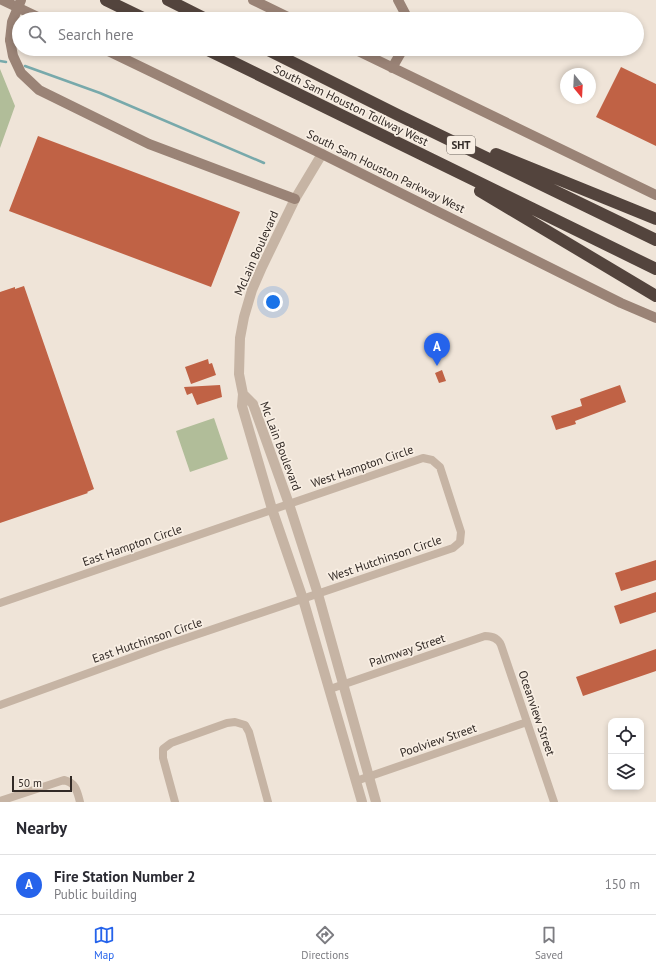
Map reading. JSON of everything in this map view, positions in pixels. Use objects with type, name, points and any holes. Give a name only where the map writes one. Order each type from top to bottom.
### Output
[{"type":"highway","points":[[106,0],[130,12]]},
{"type":"highway","points":[[168,0],[192,12]]},
{"type":"highway","name":"South Sam Houston Tollway West","points":[[220,56],[656,269]]},
{"type":"highway","name":"South Sam Houston Tollway West","points":[[280,56],[656,240]]},
{"type":"highway","points":[[398,115],[656,219]]},
{"type":"highway","points":[[409,149],[656,296]]},
{"type":"main road","points":[[2,0],[27,12]]},
{"type":"main road","points":[[16,12],[21,0]]},
{"type":"main road","points":[[253,0],[278,12]]},
{"type":"main road","points":[[398,0],[404,12]]},
{"type":"main road","points":[[12,22],[10,40],[12,51]]},
{"type":"main road","points":[[13,56],[21,73],[39,90],[149,144],[295,199]]},
{"type":"main road","name":"South Sam Houston Parkway West","points":[[119,56],[656,318]]},
{"type":"main road","points":[[368,56],[656,195]]},
{"type":"main road","points":[[392,68],[400,56]]},
{"type":"street","name":"McLain Boulevard","points":[[243,394],[239,374],[240,338],[244,317],[252,290],[295,199],[322,154]]},
{"type":"street","name":"Mc Lain Boulevard","points":[[243,394],[253,404],[289,504],[318,594],[370,776],[376,802]]},
{"type":"street","name":"Mc Lain Boulevard","points":[[243,394],[242,406],[272,509],[303,599],[362,802]]},
{"type":"street","points":[[254,445],[267,441]]},
{"type":"street","name":"West Hampton Circle","points":[[272,509],[423,458],[432,460],[440,466],[453,507]]},
{"type":"street","name":"West Hutchinson Circle","points":[[303,599],[453,548],[460,542],[461,532],[453,507]]},
{"type":"street","name":"East Hampton Circle","points":[[0,603],[272,509]]},
{"type":"street","name":"East Hutchinson Circle","points":[[0,705],[163,646],[303,599]]},
{"type":"street","name":"Palmway Street","points":[[330,689],[485,636],[491,636]]},
{"type":"street","name":"Oceanview Street","points":[[491,636],[500,642],[554,802]]},
{"type":"street","points":[[175,802],[162,751],[168,744],[232,722],[238,722],[245,725],[249,732],[268,802]]},
{"type":"street","name":"Poolview Street","points":[[356,781],[527,722]]},
{"type":"street","points":[[0,801],[61,781],[67,781],[73,783],[80,802]]},
{"type":"green space","points":[[0,69],[15,106],[0,148]]},
{"type":"green space","points":[[214,418],[228,459],[190,472],[176,431]]},
{"type":"building","points":[[621,67],[656,84],[656,146],[596,117]]},
{"type":"building","points":[[38,136],[240,212],[211,287],[9,211]]},
{"type":"building","points":[[24,286],[94,489],[87,492],[88,493],[0,523],[0,292],[15,287],[15,289]]},
{"type":"building","points":[[208,359],[209,364],[212,363],[216,375],[191,384],[185,367]]},
{"type":"building","points":[[442,370],[446,381],[439,383],[435,373]]},
{"type":"building","points":[[220,385],[222,397],[197,405],[192,393],[187,395],[184,387]]},
{"type":"building","points":[[620,385],[626,402],[575,421],[576,424],[556,430],[551,416],[582,406],[580,399]]},
{"type":"building","points":[[656,560],[656,580],[621,591],[615,573]]},
{"type":"building","points":[[656,592],[656,612],[620,624],[614,606]]},
{"type":"building","points":[[656,649],[656,671],[583,696],[576,677]]},
{"type":"waterway","points":[[0,61],[6,62]]},
{"type":"waterway","points":[[25,66],[100,93],[264,163]]},
{"type":"place","name":"Fire Station Number 2","points":[[437,366]]}]
